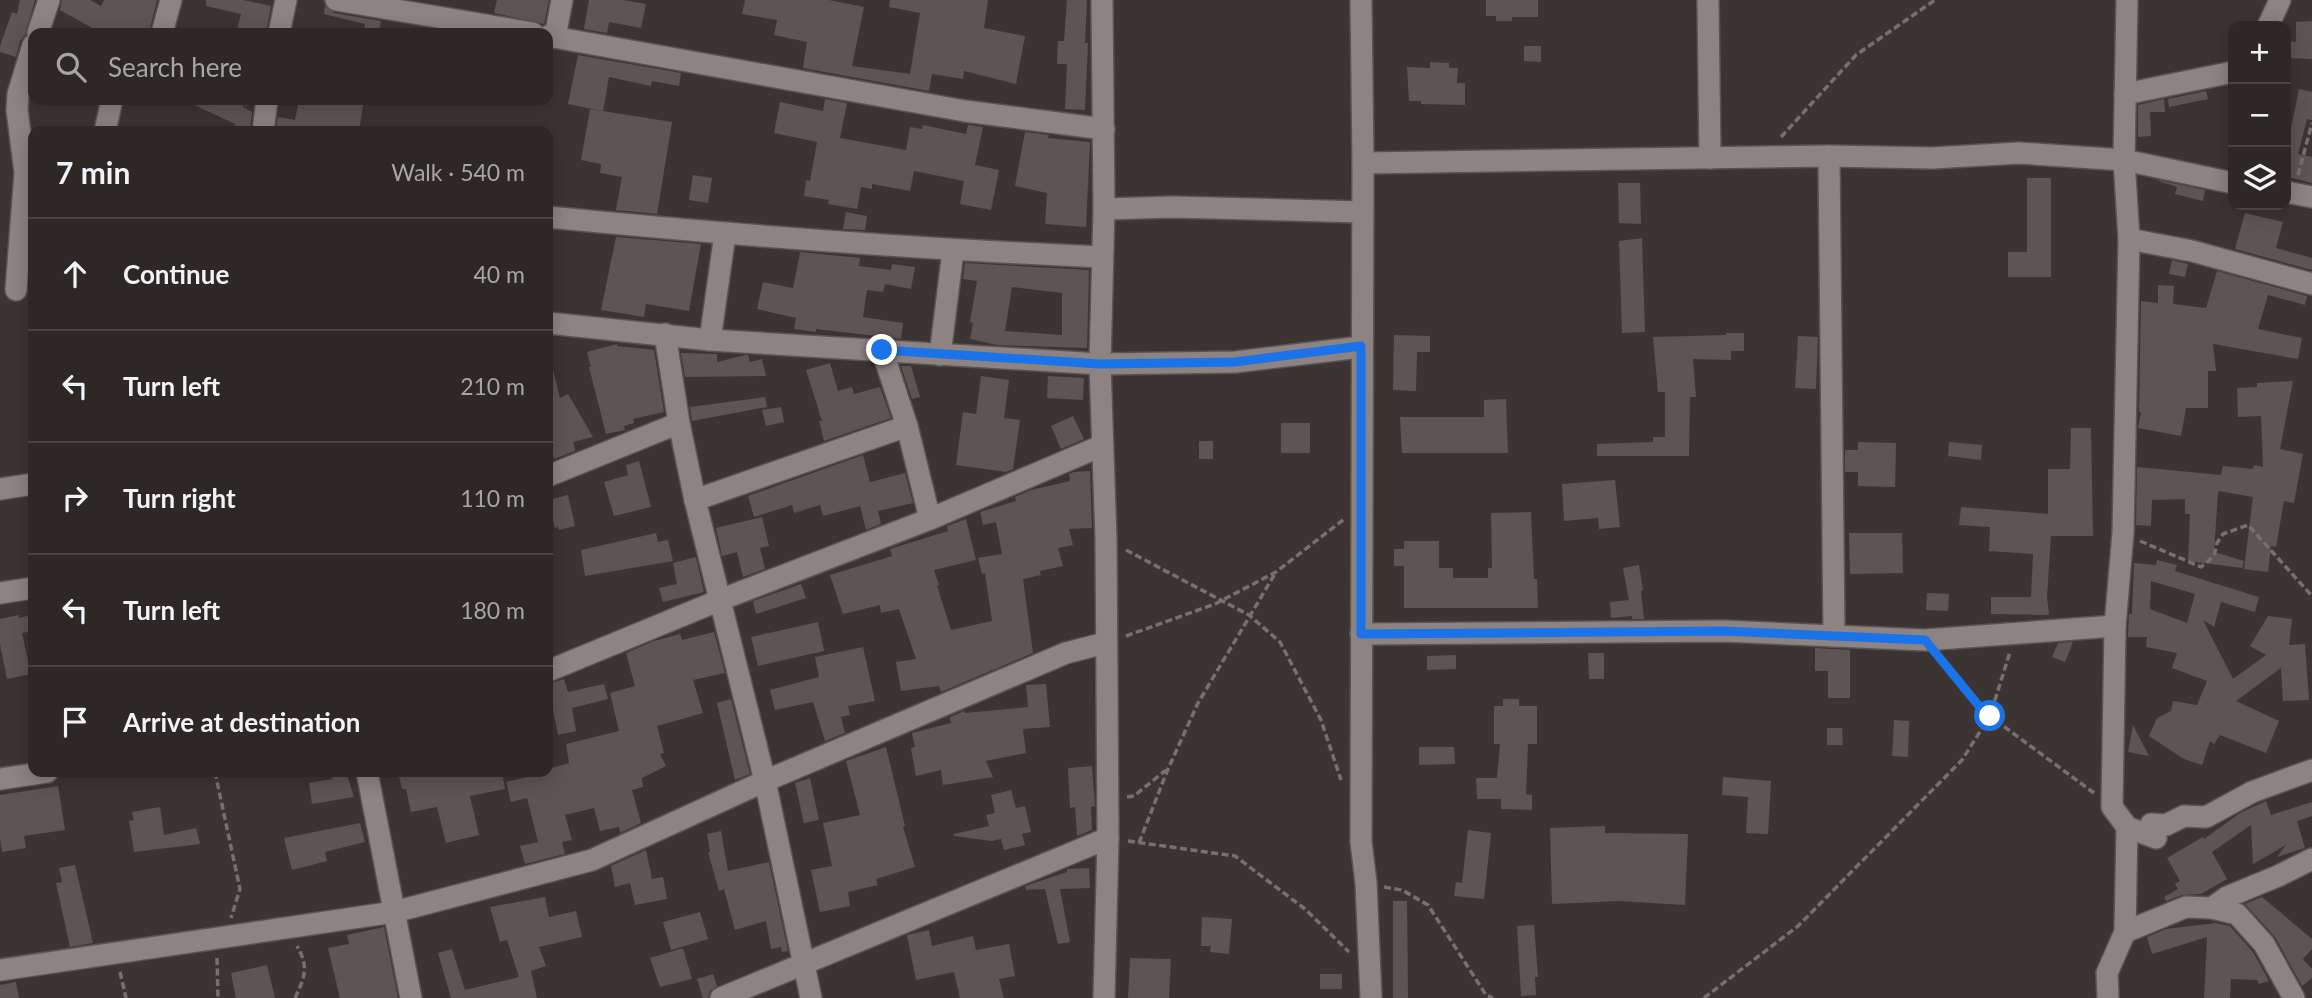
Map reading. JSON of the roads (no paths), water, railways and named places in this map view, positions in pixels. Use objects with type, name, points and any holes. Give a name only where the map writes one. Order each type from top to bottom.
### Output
[{"type":"street","points":[[40,28],[49,0]]},
{"type":"street","points":[[163,28],[171,0]]},
{"type":"street","points":[[280,28],[286,0]]},
{"type":"street","points":[[336,0],[503,28]]},
{"type":"street","points":[[553,29],[562,0]]},
{"type":"street","points":[[1102,0],[1104,209],[1100,364],[1106,540],[1108,838],[1104,998]]},
{"type":"street","points":[[1361,0],[1362,842],[1371,998]]},
{"type":"street","points":[[1707,0],[1710,158]]},
{"type":"street","points":[[2127,0],[2124,160],[2129,239],[2123,533],[2115,626],[2112,807],[2127,827],[2156,838],[2151,824],[2166,825],[2184,816],[2206,817],[2252,792],[2312,771]]},
{"type":"street","points":[[2270,21],[2280,0]]},
{"type":"street","points":[[553,36],[965,111],[1104,129]]},
{"type":"street","points":[[16,290],[25,173],[17,102],[28,58]]},
{"type":"street","points":[[2125,94],[2228,73]]},
{"type":"street","points":[[106,126],[111,105]]},
{"type":"street","points":[[263,126],[266,105]]},
{"type":"street","points":[[1363,163],[1829,156],[1932,158],[2019,153],[2124,160],[2228,177]]},
{"type":"street","points":[[1829,156],[1834,636]]},
{"type":"street","points":[[1104,209],[1173,207],[1362,212]]},
{"type":"street","points":[[553,217],[953,251],[1102,257]]},
{"type":"street","points":[[709,340],[725,234]]},
{"type":"street","points":[[2129,239],[2192,251],[2312,284]]},
{"type":"street","points":[[940,355],[953,251]]},
{"type":"street","points":[[553,323],[709,340],[1100,364],[1235,362],[1361,346]]},
{"type":"street","points":[[665,334],[695,500],[765,781],[811,998]]},
{"type":"street","points":[[882,350],[907,426],[930,519]]},
{"type":"street","points":[[553,474],[679,423]]},
{"type":"street","points":[[695,500],[907,426]]},
{"type":"street","points":[[553,668],[930,519],[1101,446]]},
{"type":"street","points":[[0,489],[28,485]]},
{"type":"street","points":[[0,593],[28,589]]},
{"type":"street","points":[[1361,634],[1724,631],[1925,640],[2115,626]]},
{"type":"street","points":[[0,970],[394,912],[592,860],[765,781],[1066,653],[1105,643]]},
{"type":"street","points":[[0,779],[28,775]]},
{"type":"street","points":[[368,777],[411,998]]},
{"type":"street","points":[[2108,998],[2108,973],[2124,932],[2127,827]]},
{"type":"street","points":[[722,998],[1108,838]]},
{"type":"street","points":[[2212,908],[2227,897],[2312,859]]},
{"type":"street","points":[[2124,932],[2186,907],[2212,908],[2237,914],[2264,944],[2294,998]]}]
